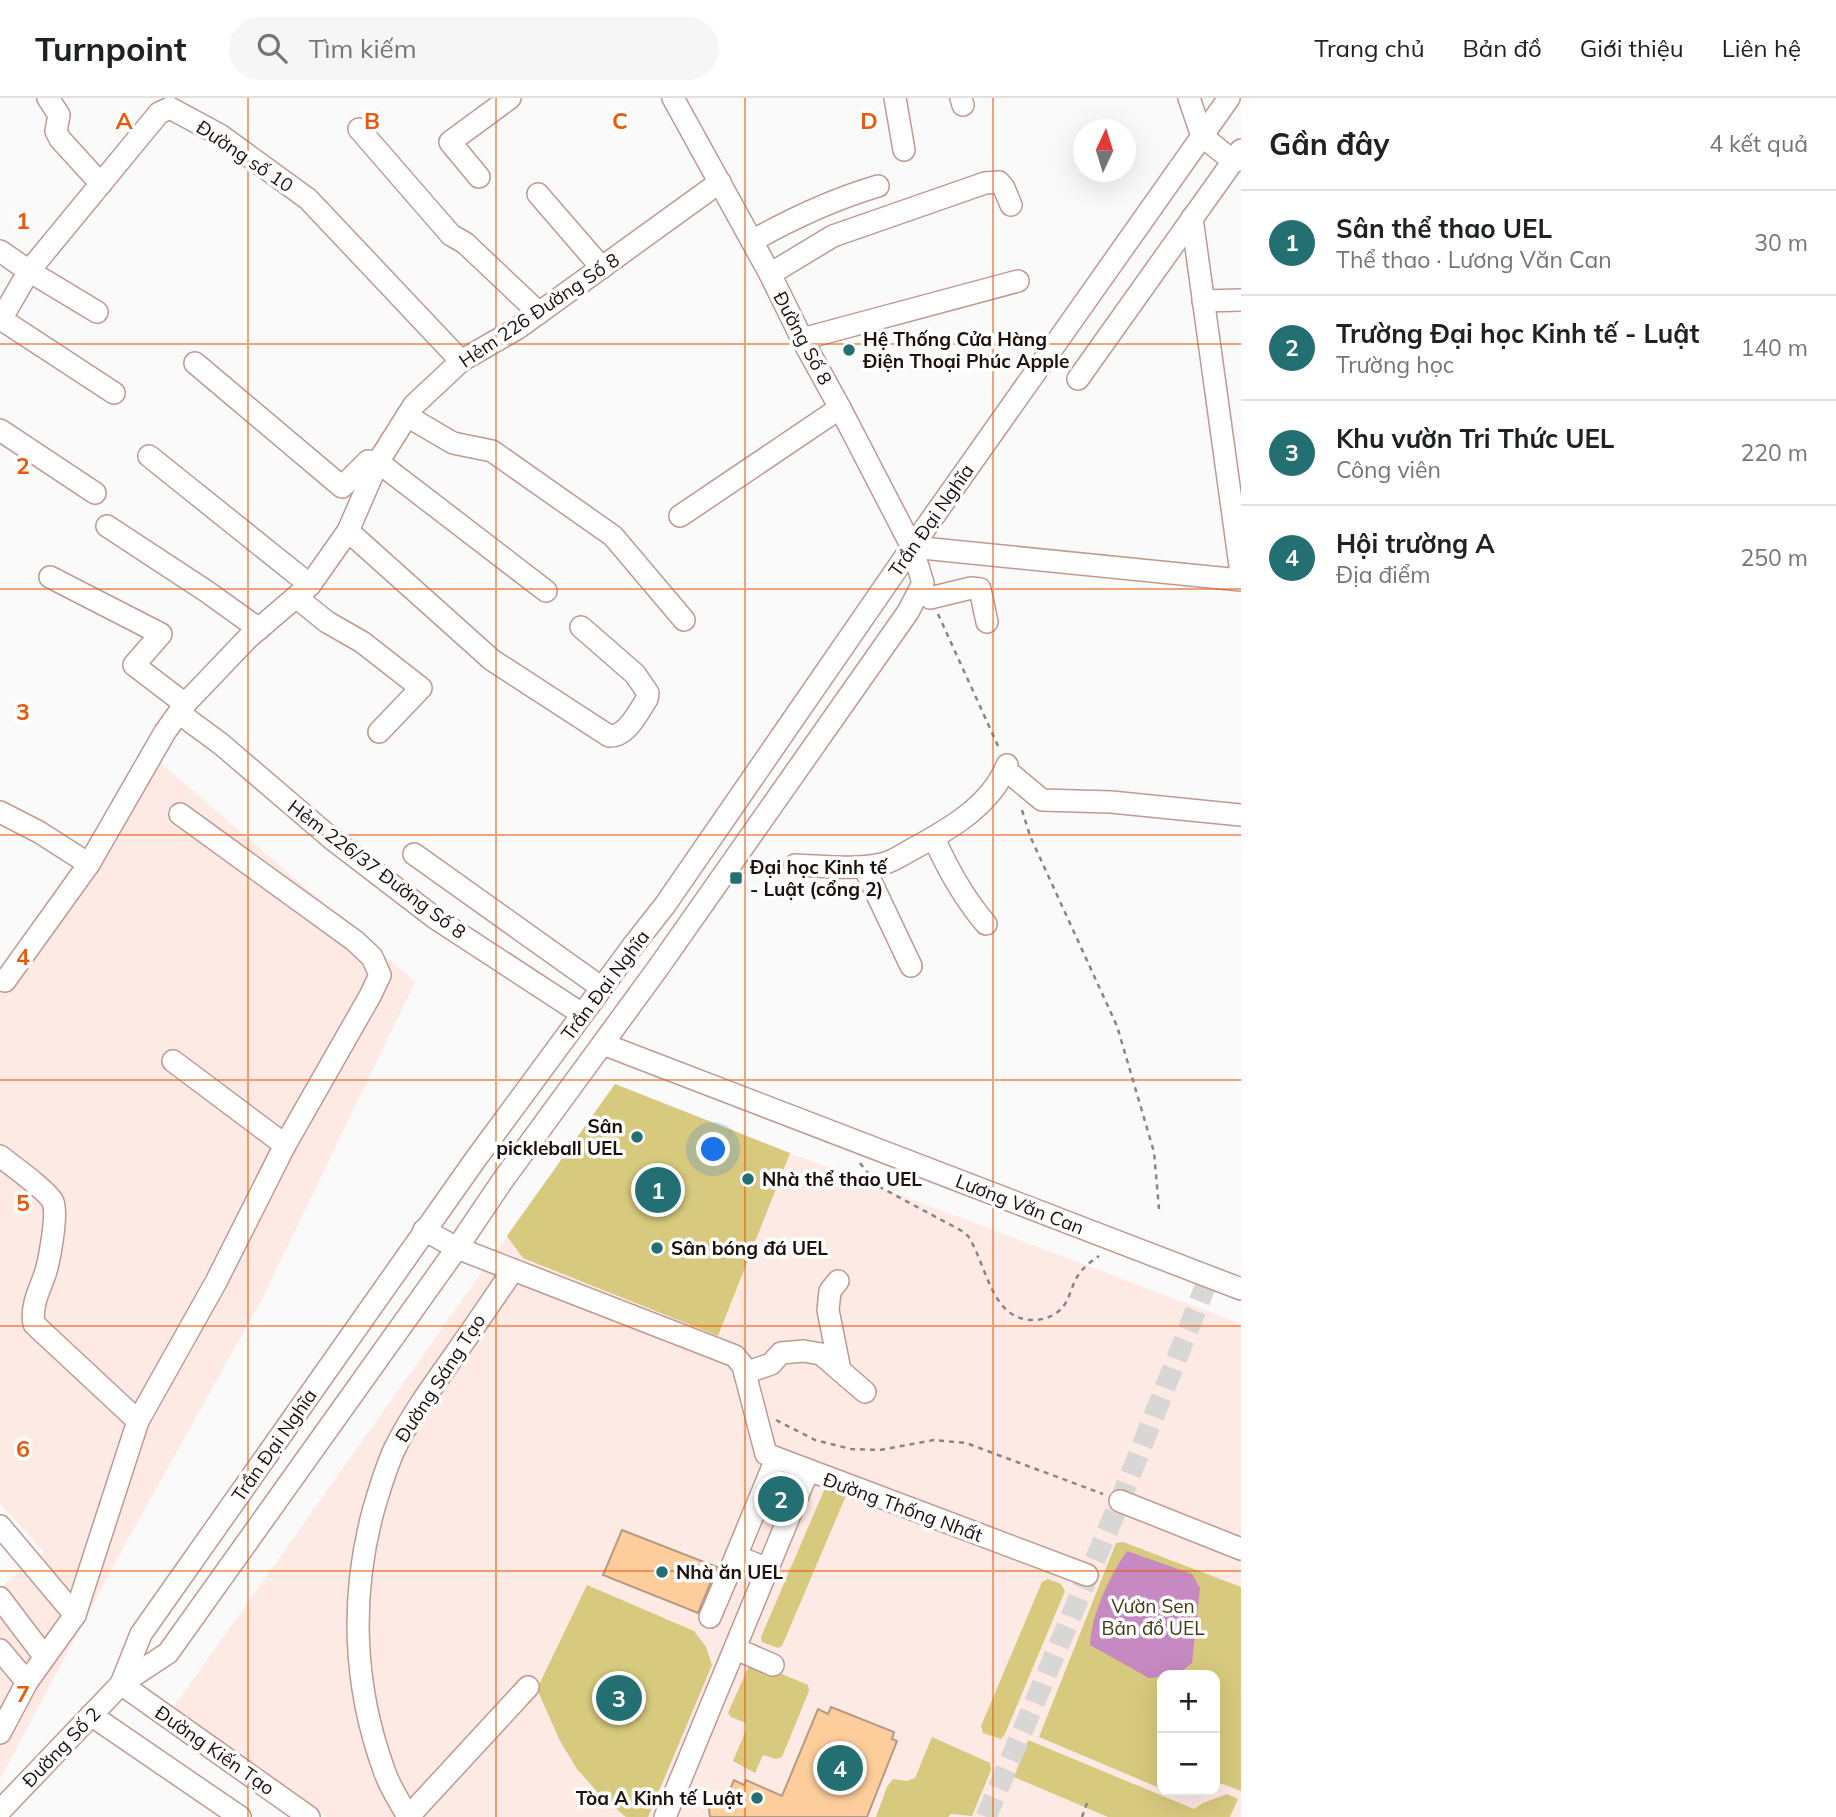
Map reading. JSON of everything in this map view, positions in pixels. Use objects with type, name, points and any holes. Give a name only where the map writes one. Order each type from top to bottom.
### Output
[{"type":"street","points":[[48,98],[59,115],[56,131],[60,139],[101,184]]},
{"type":"street","points":[[480,177],[450,142],[510,98]]},
{"type":"street","name":"Đường Số 8","points":[[673,98],[770,274],[912,547],[926,590]]},
{"type":"street","points":[[895,98],[904,150]]},
{"type":"street","points":[[1077,379],[1238,157],[1202,136],[1189,98]]},
{"type":"street","name":"Trần Đại Nghĩa","points":[[121,1684],[141,1634],[424,1230],[650,926],[912,547],[1229,98]]},
{"type":"street","name":"Đường số 10","points":[[1,320],[29,271],[159,113],[170,108],[220,135],[308,199],[460,361]]},
{"type":"street","points":[[359,129],[451,235],[465,243],[540,313]]},
{"type":"street","points":[[770,274],[832,236],[985,183],[999,182],[1011,205]]},
{"type":"street","name":"Hẻm 226 Đường Số 8","points":[[5,981],[89,864],[165,732],[182,709],[259,629],[303,591],[348,531],[378,462],[414,405],[460,361],[540,313],[720,183]]},
{"type":"street","points":[[752,241],[788,221],[846,195],[878,186]]},
{"type":"street","points":[[538,194],[602,268]]},
{"type":"street","points":[[1192,218],[1241,573]]},
{"type":"street","points":[[0,251],[97,312]]},
{"type":"street","points":[[802,339],[1018,281]]},
{"type":"street","points":[[1203,301],[1241,300]]},
{"type":"street","points":[[1,320],[114,393]]},
{"type":"street","points":[[195,363],[342,486],[368,461],[378,462],[546,591]]},
{"type":"street","points":[[680,516],[840,408]]},
{"type":"street","points":[[407,416],[453,443],[492,452],[613,536],[684,620]]},
{"type":"street","points":[[0,430],[96,493]]},
{"type":"street","points":[[149,456],[303,591],[327,622],[362,642],[421,688],[379,732]]},
{"type":"street","points":[[107,526],[259,629]]},
{"type":"street","points":[[348,531],[492,660],[609,736],[616,737],[624,732],[647,699],[648,693],[635,674],[581,626]]},
{"type":"street","points":[[912,547],[1241,580]]},
{"type":"street","name":"Hẻm 226/37 Đường Số 8","points":[[50,576],[161,634],[134,665],[182,709],[332,839],[435,918],[582,1014]]},
{"type":"street","points":[[926,590],[980,589],[987,622]]},
{"type":"street","name":"Trần Đại Nghĩa","points":[[121,1684],[168,1653],[926,590]]},
{"type":"street","points":[[795,864],[854,868],[886,864],[952,828],[990,794],[1009,770],[1042,800],[1111,802],[1241,815]]},
{"type":"street","points":[[0,812],[39,832],[89,864]]},
{"type":"street","points":[[0,1733],[27,1682],[75,1615],[138,1421],[216,1282],[285,1145],[380,975],[372,957],[355,941],[180,814]]},
{"type":"street","points":[[934,838],[948,871],[966,901],[986,924]]},
{"type":"street","points":[[414,854],[602,988]]},
{"type":"street","points":[[864,867],[911,966]]},
{"type":"street","points":[[650,926],[674,945]]},
{"type":"street","name":"Lương Văn Can","points":[[603,1044],[1241,1289]]},
{"type":"street","points":[[173,1061],[285,1145]]},
{"type":"street","points":[[0,1156],[48,1196],[54,1207],[48,1266],[34,1303],[34,1324],[138,1421]]},
{"type":"street","points":[[424,1230],[457,1248],[735,1356],[741,1362],[766,1454],[776,1459],[710,1617]]},
{"type":"street","name":"Đường Sáng Tạo","points":[[408,1817],[384,1772],[369,1721],[359,1667],[359,1577],[368,1529],[394,1449],[417,1409],[513,1270]]},
{"type":"street","points":[[838,1281],[830,1291],[828,1310],[840,1370]]},
{"type":"street","points":[[745,1373],[771,1364],[781,1353],[804,1351],[821,1354],[865,1392]]},
{"type":"street","name":"Đường Thống Nhất","points":[[776,1459],[1087,1575]]},
{"type":"street","points":[[665,1817],[808,1471]]},
{"type":"street","points":[[1119,1501],[1241,1549]]},
{"type":"street","points":[[0,1526],[75,1615]]},
{"type":"street","points":[[736,1556],[768,1569]]},
{"type":"street","points":[[0,1598],[44,1656]]},
{"type":"street","points":[[141,1634],[168,1653]]},
{"type":"street","points":[[736,1649],[773,1665]]},
{"type":"street","points":[[0,1650],[27,1682]]},
{"type":"street","name":"Đường Số 2","points":[[0,1811],[121,1684]]},
{"type":"street","name":"Đường Kiến Tạo","points":[[121,1684],[309,1817]]},
{"type":"street","points":[[408,1817],[528,1687]]},
{"type":"street","points":[[91,1715],[240,1817]]},
{"type":"path","points":[[926,590],[1009,770],[1030,836],[1117,1026],[1154,1152],[1159,1209]]},
{"type":"path","points":[[845,1137],[866,1172],[878,1186],[968,1236],[992,1290],[1017,1318],[1042,1320],[1056,1314],[1067,1301],[1077,1276],[1093,1260],[1108,1252],[1136,1249]]},
{"type":"path","points":[[753,1405],[815,1440],[851,1449],[880,1450],[934,1440],[966,1443],[1075,1481],[1119,1501]]},
{"type":"path","points":[[1082,1817],[1087,1804]]},
{"type":"shaded area","points":[[155,758],[415,982],[261,1301],[128,1539],[0,1779],[0,1588],[44,1552],[0,1503],[0,990]]},
{"type":"shaded area","points":[[615,1084],[1241,1324],[1241,1817],[327,1817],[173,1708]]},
{"type":"shaded area","points":[[1127,1551],[1192,1574],[1200,1588],[1192,1663],[1183,1670],[1157,1670],[1157,1677],[1149,1678],[1090,1645],[1102,1596]]},
{"type":"green space","points":[[615,1084],[790,1153],[718,1336],[523,1258],[507,1236]]},
{"type":"green space","points":[[830,1487],[845,1493],[845,1498],[782,1646],[778,1648],[762,1642],[761,1637],[825,1488]]},
{"type":"green space","name":"Vườn Sen Bản đồ UEL","points":[[1123,1542],[1241,1587],[1241,1791],[1220,1784],[1220,1670],[1157,1670],[1157,1787],[1039,1737],[1116,1543]]},
{"type":"green space","points":[[1048,1579],[1061,1584],[1065,1591],[1005,1734],[1001,1739],[983,1733],[981,1726],[1042,1582]]},
{"type":"green space","points":[[587,1585],[694,1631],[706,1647],[712,1665],[648,1817],[626,1817],[601,1796],[577,1769],[560,1741],[537,1689]]},
{"type":"green space","points":[[751,1661],[808,1685],[809,1691],[782,1757],[776,1759],[763,1755],[755,1773],[733,1761],[746,1730],[746,1723],[728,1713]]},
{"type":"green space","points":[[932,1737],[990,1763],[991,1770],[972,1816],[951,1814],[948,1817],[876,1817],[887,1787],[893,1779],[907,1781],[915,1778]]},
{"type":"green space","points":[[1028,1740],[1157,1794],[1157,1796],[1194,1809],[1227,1794],[1238,1799],[1230,1817],[1108,1817],[1014,1777]]},
{"type":"building","name":"Nhà ăn UEL","points":[[622,1530],[717,1567],[698,1613],[603,1575]]},
{"type":"building","points":[[831,1707],[894,1732],[892,1739],[897,1741],[867,1817],[710,1817],[711,1802],[719,1798],[726,1799],[734,1780],[744,1785],[746,1780],[782,1796],[818,1709],[828,1714]]},
{"type":"tunnel","points":[[986,1817],[1120,1501],[1209,1277]]},
{"type":"place","name":"Hệ Thống Cửa Hàng Điện Thoại Phúc Apple","points":[[849,350]]},
{"type":"place","name":"Đại học Kinh tế - Luật (cổng 2)","points":[[736,878]]},
{"type":"place","name":"Sân pickleball UEL","points":[[637,1137]]},
{"type":"place","name":"Nhà thể thao UEL","points":[[748,1179]]},
{"type":"place","name":"Sân thể thao UEL","points":[[658,1190]]},
{"type":"place","name":"Sân bóng đá UEL","points":[[657,1248]]},
{"type":"place","name":"Trường Đại học Kinh tế - Luật","points":[[781,1499]]},
{"type":"place","name":"Nhà ăn UEL","points":[[662,1572]]},
{"type":"place","name":"Khu vườn Tri Thức UEL","points":[[619,1698]]},
{"type":"place","name":"Hội trường A","points":[[840,1768]]},
{"type":"place","name":"Tòa A Kinh tế Luật","points":[[757,1798]]}]
